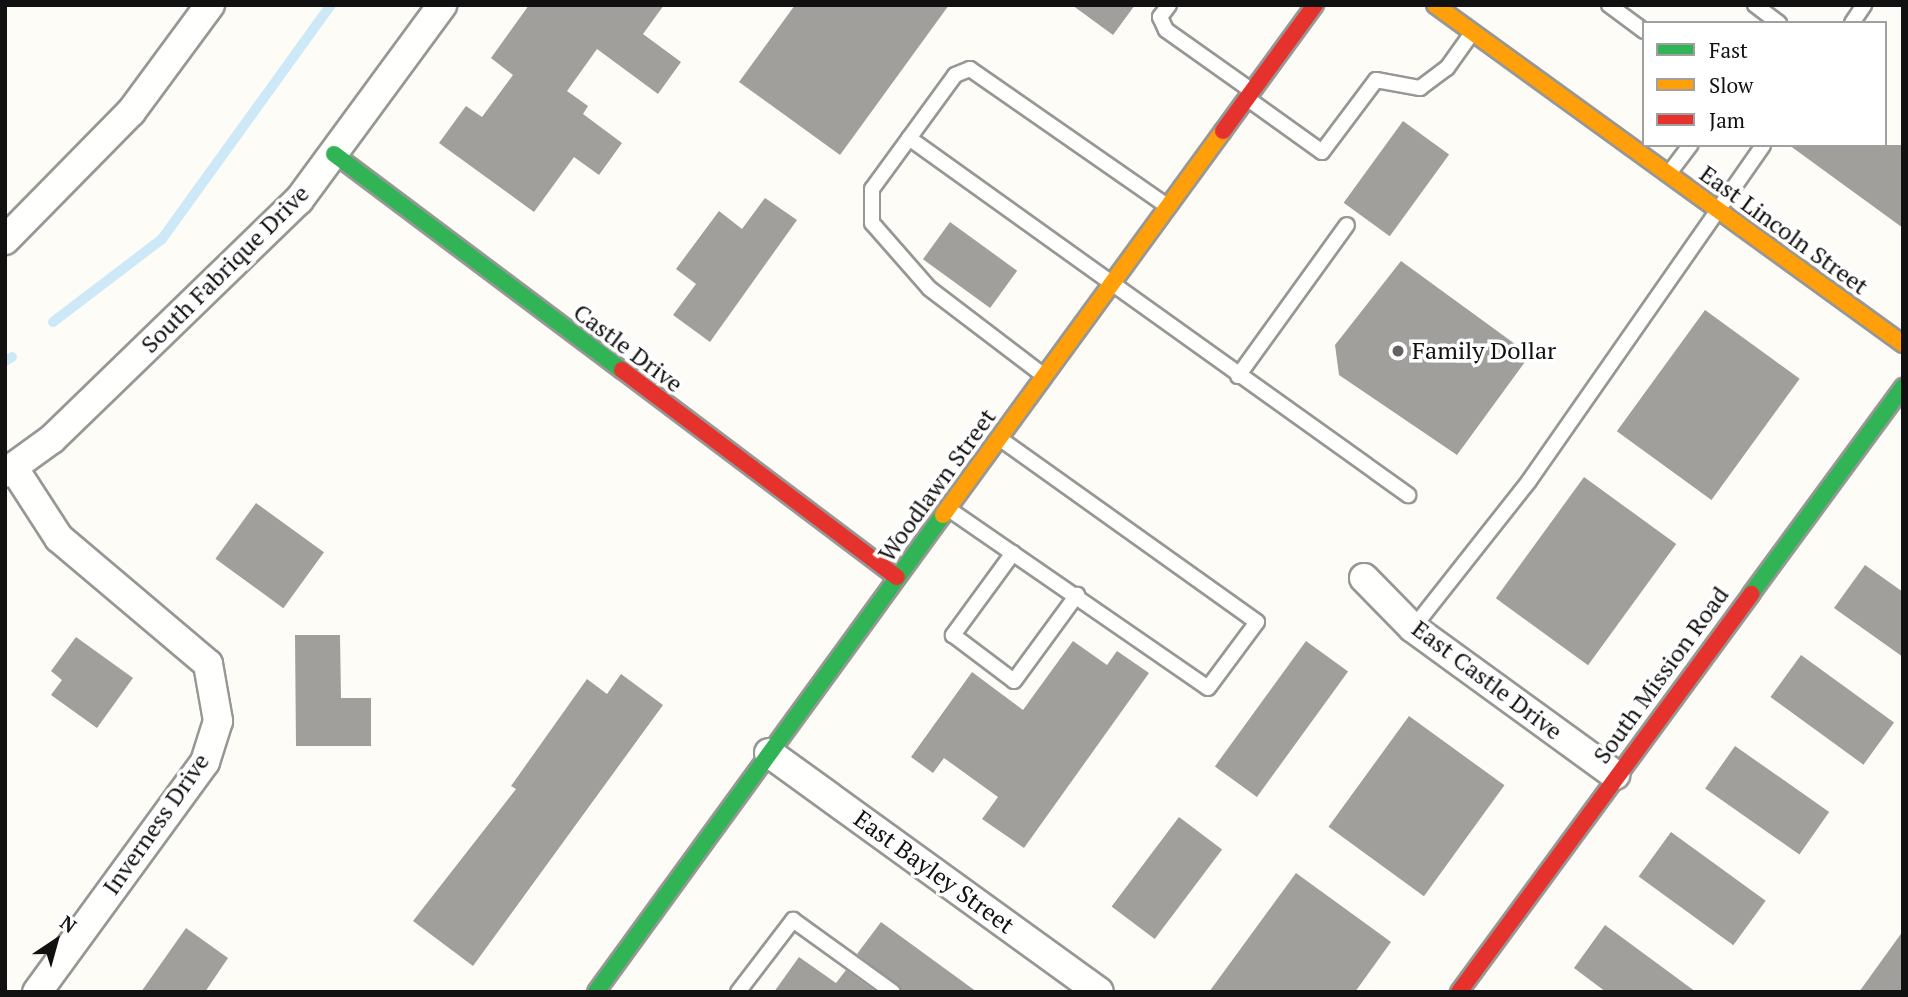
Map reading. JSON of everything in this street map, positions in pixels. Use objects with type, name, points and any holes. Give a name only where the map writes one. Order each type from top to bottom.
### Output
[{"type":"street","points":[[5,240],[131,112],[210,5]]},
{"type":"street","name":"South Fabrique Drive","points":[[9,470],[52,439],[290,210],[442,5]]},
{"type":"street","name":"Woodlawn Street","points":[[596,992],[1108,284],[1168,207],[1315,5]]},
{"type":"street","name":"East Lincoln Street","points":[[1435,5],[1903,344]]},
{"type":"street","name":"Castle Drive","points":[[334,154],[897,577]]},
{"type":"street","name":"South Mission Road","points":[[1459,992],[1615,775],[1903,387]]},
{"type":"street","name":"Inverness Drive","points":[[9,470],[59,538],[208,664],[218,721],[205,762],[37,992]]},
{"type":"street","name":"East Castle Drive","points":[[1364,578],[1413,628],[1615,775]]},
{"type":"street","name":"East Bayley Street","points":[[769,753],[1091,989]]},
{"type":"lane","points":[[1169,5],[1160,17],[1166,30],[1322,152],[1376,80],[1420,88],[1447,68],[1472,32]]},
{"type":"lane","points":[[1609,5],[1642,30]]},
{"type":"lane","points":[[1755,5],[1776,21]]},
{"type":"lane","points":[[1853,21],[1864,5]]},
{"type":"lane","points":[[1044,376],[929,288],[872,223],[872,189],[955,75],[970,69],[1168,207]]},
{"type":"lane","points":[[909,138],[1108,284],[1408,495]]},
{"type":"lane","points":[[1669,174],[1689,147]]},
{"type":"lane","points":[[1413,628],[1529,481],[1762,147]]},
{"type":"lane","points":[[1238,376],[1347,225]]},
{"type":"lane","points":[[947,509],[1077,595],[1208,688],[1257,622],[999,438]]},
{"type":"lane","points":[[1013,552],[953,635],[1014,681],[1077,595]]},
{"type":"lane","points":[[738,992],[793,920],[893,992]]},
{"type":"building","points":[[529,5],[664,5],[643,34],[681,62],[658,94],[597,49],[567,91],[588,106],[583,114],[622,143],[599,175],[574,157],[534,212],[439,143],[466,106],[482,117],[513,75],[491,58]]},
{"type":"building","points":[[795,5],[949,5],[840,155],[739,82]]},
{"type":"building","points":[[1072,5],[1135,5],[1113,35]]},
{"type":"building","points":[[1403,121],[1449,155],[1390,236],[1344,203]]},
{"type":"building","points":[[1903,145],[1903,228],[1792,147]]},
{"type":"building","points":[[765,198],[797,220],[710,342],[673,315],[696,284],[676,269],[719,211],[742,229]]},
{"type":"building","points":[[950,222],[1017,271],[990,308],[923,259]]},
{"type":"building","points":[[1401,261],[1530,355],[1457,455],[1339,375],[1335,345]]},
{"type":"building","points":[[1705,310],[1800,379],[1711,500],[1617,431]]},
{"type":"building","points":[[1584,477],[1676,544],[1588,665],[1496,598]]},
{"type":"building","points":[[256,503],[324,552],[283,608],[215,559]]},
{"type":"building","points":[[1865,565],[1903,592],[1903,657],[1834,608]]},
{"type":"building","points":[[295,635],[340,635],[341,698],[371,698],[371,746],[296,746]]},
{"type":"building","points":[[76,637],[133,678],[97,728],[51,695],[62,680],[51,671]]},
{"type":"building","points":[[1073,641],[1107,665],[1117,651],[1149,673],[1024,848],[982,819],[998,797],[944,758],[933,773],[911,757],[972,672],[1023,710]]},
{"type":"building","points":[[1306,641],[1348,672],[1257,797],[1215,766]]},
{"type":"building","points":[[1801,655],[1894,723],[1863,765],[1770,697]]},
{"type":"building","points":[[621,674],[663,705],[473,966],[413,921],[516,789],[511,786],[587,679],[607,694]]},
{"type":"building","points":[[1409,716],[1504,785],[1424,896],[1328,827]]},
{"type":"building","points":[[1735,746],[1829,812],[1799,855],[1705,789]]},
{"type":"building","points":[[1179,817],[1222,849],[1155,939],[1112,906]]},
{"type":"building","points":[[1671,832],[1766,901],[1733,945],[1639,876]]},
{"type":"building","points":[[1296,873],[1391,942],[1355,992],[1209,992]]},
{"type":"building","points":[[881,922],[977,992],[902,992],[857,954]]},
{"type":"building","points":[[1605,925],[1696,992],[1606,992],[1574,968]]},
{"type":"building","points":[[186,928],[228,958],[205,992],[141,992]]},
{"type":"building","points":[[1903,931],[1903,992],[1859,992]]},
{"type":"building","points":[[799,957],[836,983],[846,970],[876,992],[774,992]]},
{"type":"waterway","points":[[53,322],[162,239],[331,5]]},
{"type":"waterway","points":[[5,361],[12,357]]},
{"type":"traffic: fast","points":[[334,154],[622,370]]},
{"type":"traffic: fast","points":[[1751,594],[1903,387]]},
{"type":"traffic: fast","points":[[596,992],[943,515]]},
{"type":"traffic: slow","points":[[1435,5],[1903,344]]},
{"type":"traffic: slow","points":[[943,515],[1223,131]]},
{"type":"traffic: jam","points":[[1223,131],[1315,5]]},
{"type":"traffic: jam","points":[[622,370],[897,577]]},
{"type":"traffic: jam","points":[[1459,992],[1751,594]]},
{"type":"place","name":"Family Dollar","points":[[1398,351]]}]
